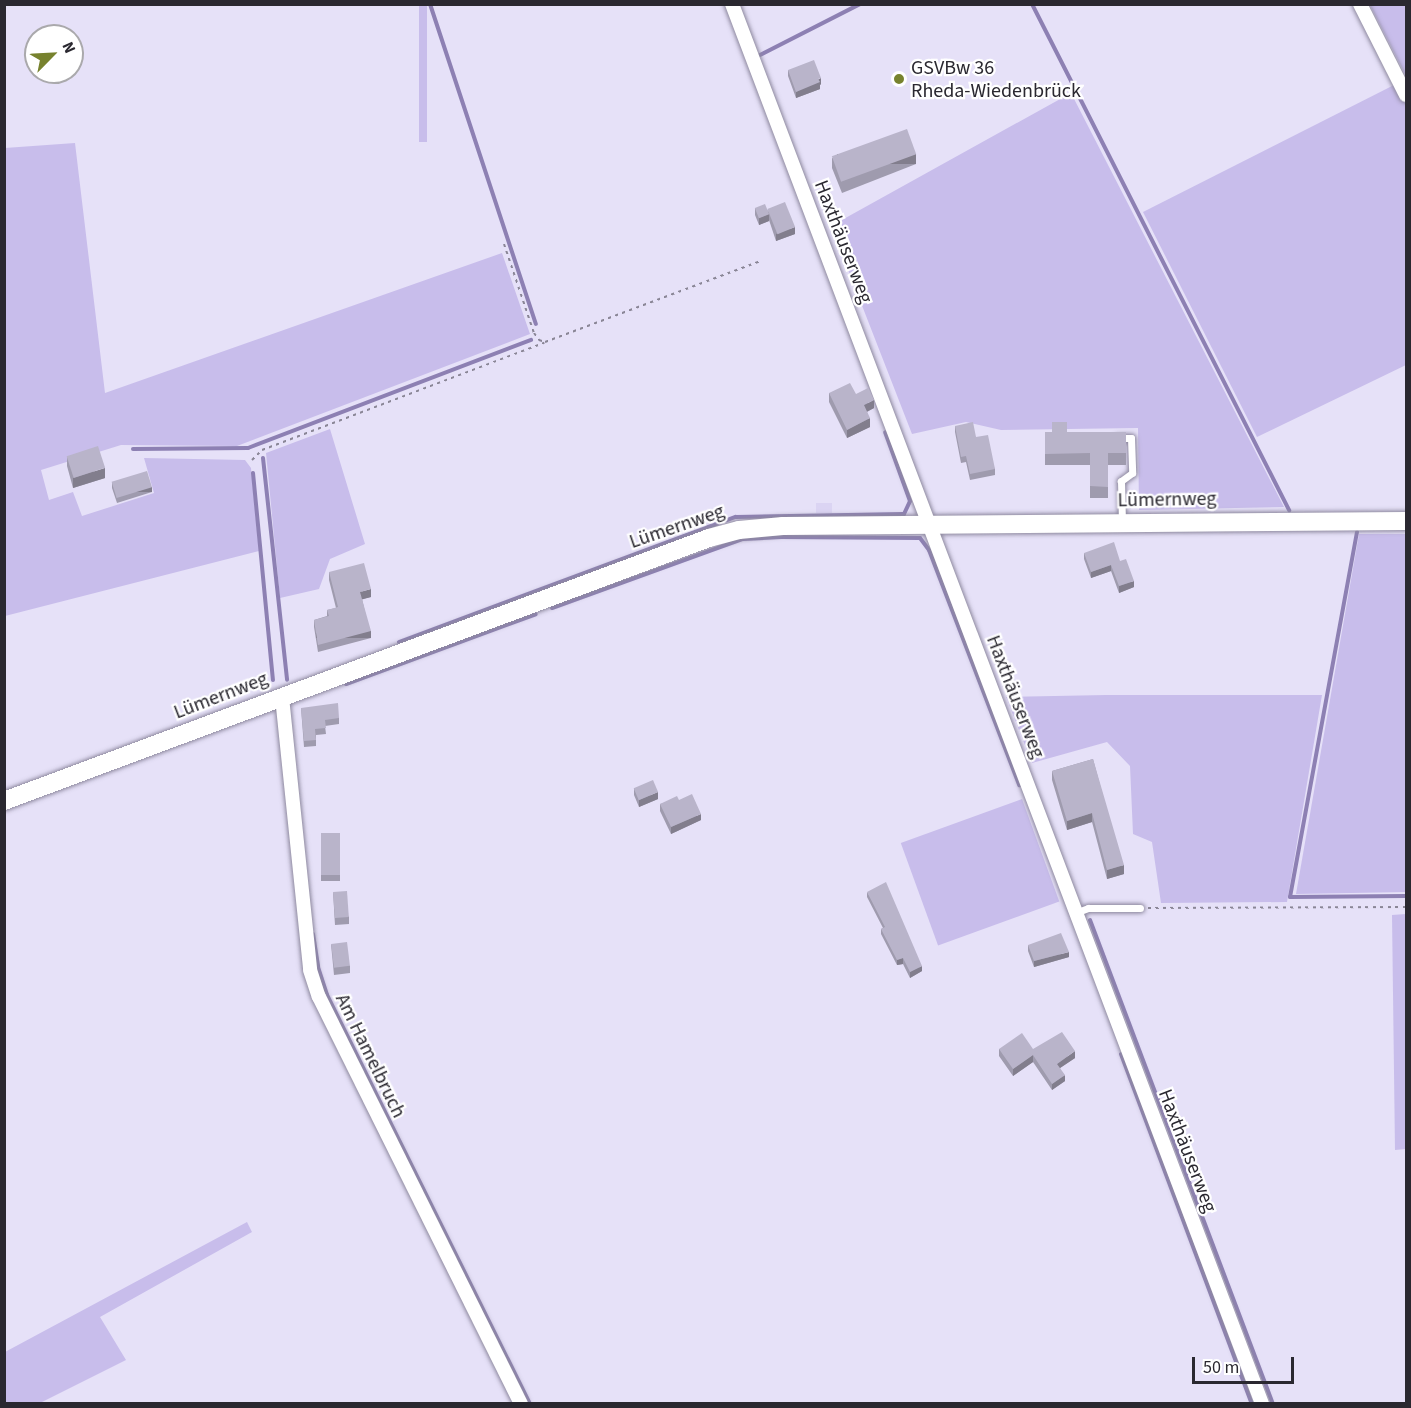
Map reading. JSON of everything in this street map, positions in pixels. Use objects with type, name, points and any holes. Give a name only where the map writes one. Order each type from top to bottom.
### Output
[{"type":"street","name":"Haxthäuserweg","points":[[732,4],[1262,1404]]},
{"type":"street","points":[[1360,4],[1407,95]]},
{"type":"street","name":"Lümernweg","points":[[4,801],[709,538],[739,530],[783,526],[1407,521]]},
{"type":"street","name":"Am Hamelbruch","points":[[282,697],[310,970],[319,997],[521,1404]]},
{"type":"lane","points":[[1112,438],[1131,438],[1132,473],[1121,481],[1122,523]]},
{"type":"lane","points":[[1075,913],[1088,908],[1140,908]]},
{"type":"path","points":[[504,244],[534,333],[545,342]]},
{"type":"path","points":[[252,460],[261,450],[761,261]]},
{"type":"path","points":[[1140,908],[1407,907]]},
{"type":"shaded area","points":[[419,5],[427,5],[427,142],[419,142]]},
{"type":"shaded area","points":[[1370,5],[1406,5],[1406,76]]},
{"type":"shaded area","points":[[1396,84],[1406,104],[1406,365],[1257,437],[1143,212]]},
{"type":"shaded area","points":[[1071,93],[1284,507],[1139,510],[1138,428],[1001,430],[966,422],[912,434],[831,226]]},
{"type":"shaded area","points":[[75,143],[105,393],[502,253],[530,334],[237,446],[121,445],[41,470],[49,500],[73,492],[82,516],[154,493],[144,458],[245,460],[251,468],[259,551],[5,616],[5,148]]},
{"type":"shaded area","points":[[330,429],[365,544],[330,559],[319,589],[280,598],[266,453]]},
{"type":"shaded area","points":[[816,503],[832,503],[832,513],[816,513]]},
{"type":"shaded area","points":[[1359,534],[1406,534],[1406,892],[1296,894]]},
{"type":"shaded area","points":[[1322,695],[1287,902],[1161,903],[1152,842],[1133,834],[1130,766],[1107,742],[1032,763],[1006,697]]},
{"type":"shaded area","points":[[1022,799],[1059,901],[938,946],[901,843]]},
{"type":"shaded area","points":[[1406,914],[1406,1149],[1395,1150],[1392,915]]},
{"type":"shaded area","points":[[247,1222],[252,1232],[100,1317],[126,1360],[40,1403],[5,1403],[5,1352]]},
{"type":"building","points":[[814,60],[821,78],[818,79],[820,82],[796,92],[788,70]]},
{"type":"building","points":[[907,129],[916,154],[841,182],[832,156]]},
{"type":"building","points":[[785,202],[795,227],[777,234],[767,209]]},
{"type":"building","points":[[765,204],[769,214],[759,218],[755,208]]},
{"type":"building","points":[[850,383],[856,394],[868,388],[874,400],[864,405],[870,418],[847,430],[829,393]]},
{"type":"building","points":[[973,422],[976,437],[988,435],[995,469],[970,474],[966,456],[961,457],[955,426]]},
{"type":"building","points":[[1052,422],[1067,422],[1067,432],[1126,432],[1126,453],[1108,453],[1108,487],[1090,486],[1090,453],[1045,454],[1045,432],[1052,432]]},
{"type":"building","points":[[98,446],[105,468],[74,478],[67,456]]},
{"type":"building","points":[[147,471],[152,487],[117,498],[112,482]]},
{"type":"building","points":[[1114,542],[1120,561],[1126,559],[1134,581],[1119,586],[1111,565],[1091,572],[1084,553]]},
{"type":"building","points":[[364,563],[371,589],[360,592],[371,631],[318,645],[314,620],[329,616],[327,610],[338,607],[329,572]]},
{"type":"building","points":[[338,703],[339,718],[325,720],[326,728],[315,729],[316,740],[304,741],[301,708]]},
{"type":"building","points":[[1093,759],[1124,865],[1107,870],[1092,813],[1067,821],[1052,771]]},
{"type":"building","points":[[653,780],[658,792],[639,800],[634,788]]},
{"type":"building","points":[[692,794],[701,814],[671,827],[660,804],[677,796],[679,800]]},
{"type":"building","points":[[321,833],[340,833],[340,875],[321,875]]},
{"type":"building","points":[[886,882],[922,966],[910,972],[903,958],[897,960],[881,929],[885,927],[867,892]]},
{"type":"building","points":[[347,891],[349,917],[335,918],[333,892]]},
{"type":"building","points":[[1061,933],[1069,952],[1034,961],[1028,945]]},
{"type":"building","points":[[347,942],[350,966],[334,968],[331,944]]},
{"type":"building","points":[[1062,1032],[1075,1051],[1057,1064],[1065,1075],[1052,1084],[1033,1055],[1013,1069],[999,1049],[1022,1033],[1033,1049]]},
{"type":"waterway","points":[[430,4],[536,324]]},
{"type":"waterway","points":[[760,55],[860,4]]},
{"type":"waterway","points":[[1032,4],[1289,510]]},
{"type":"waterway","points":[[133,449],[248,448],[531,340]]},
{"type":"waterway","points":[[399,642],[736,517],[904,514],[910,501],[885,432]]},
{"type":"waterway","points":[[263,458],[287,680]]},
{"type":"waterway","points":[[253,473],[273,680]]},
{"type":"waterway","points":[[1357,532],[1290,897],[1406,896]]},
{"type":"waterway","points":[[552,608],[743,539],[920,538],[929,550],[1019,785]]},
{"type":"waterway","points":[[346,684],[536,614]]},
{"type":"waterway","points":[[1090,920],[1273,1404]]},
{"type":"waterway","points":[[313,934],[318,967],[327,995],[530,1404]]},
{"type":"waterway","points":[[1121,1054],[1252,1404]]},
{"type":"place","name":"GSVBw 36 Rheda-Wiedenbrück","points":[[899,79]]}]
